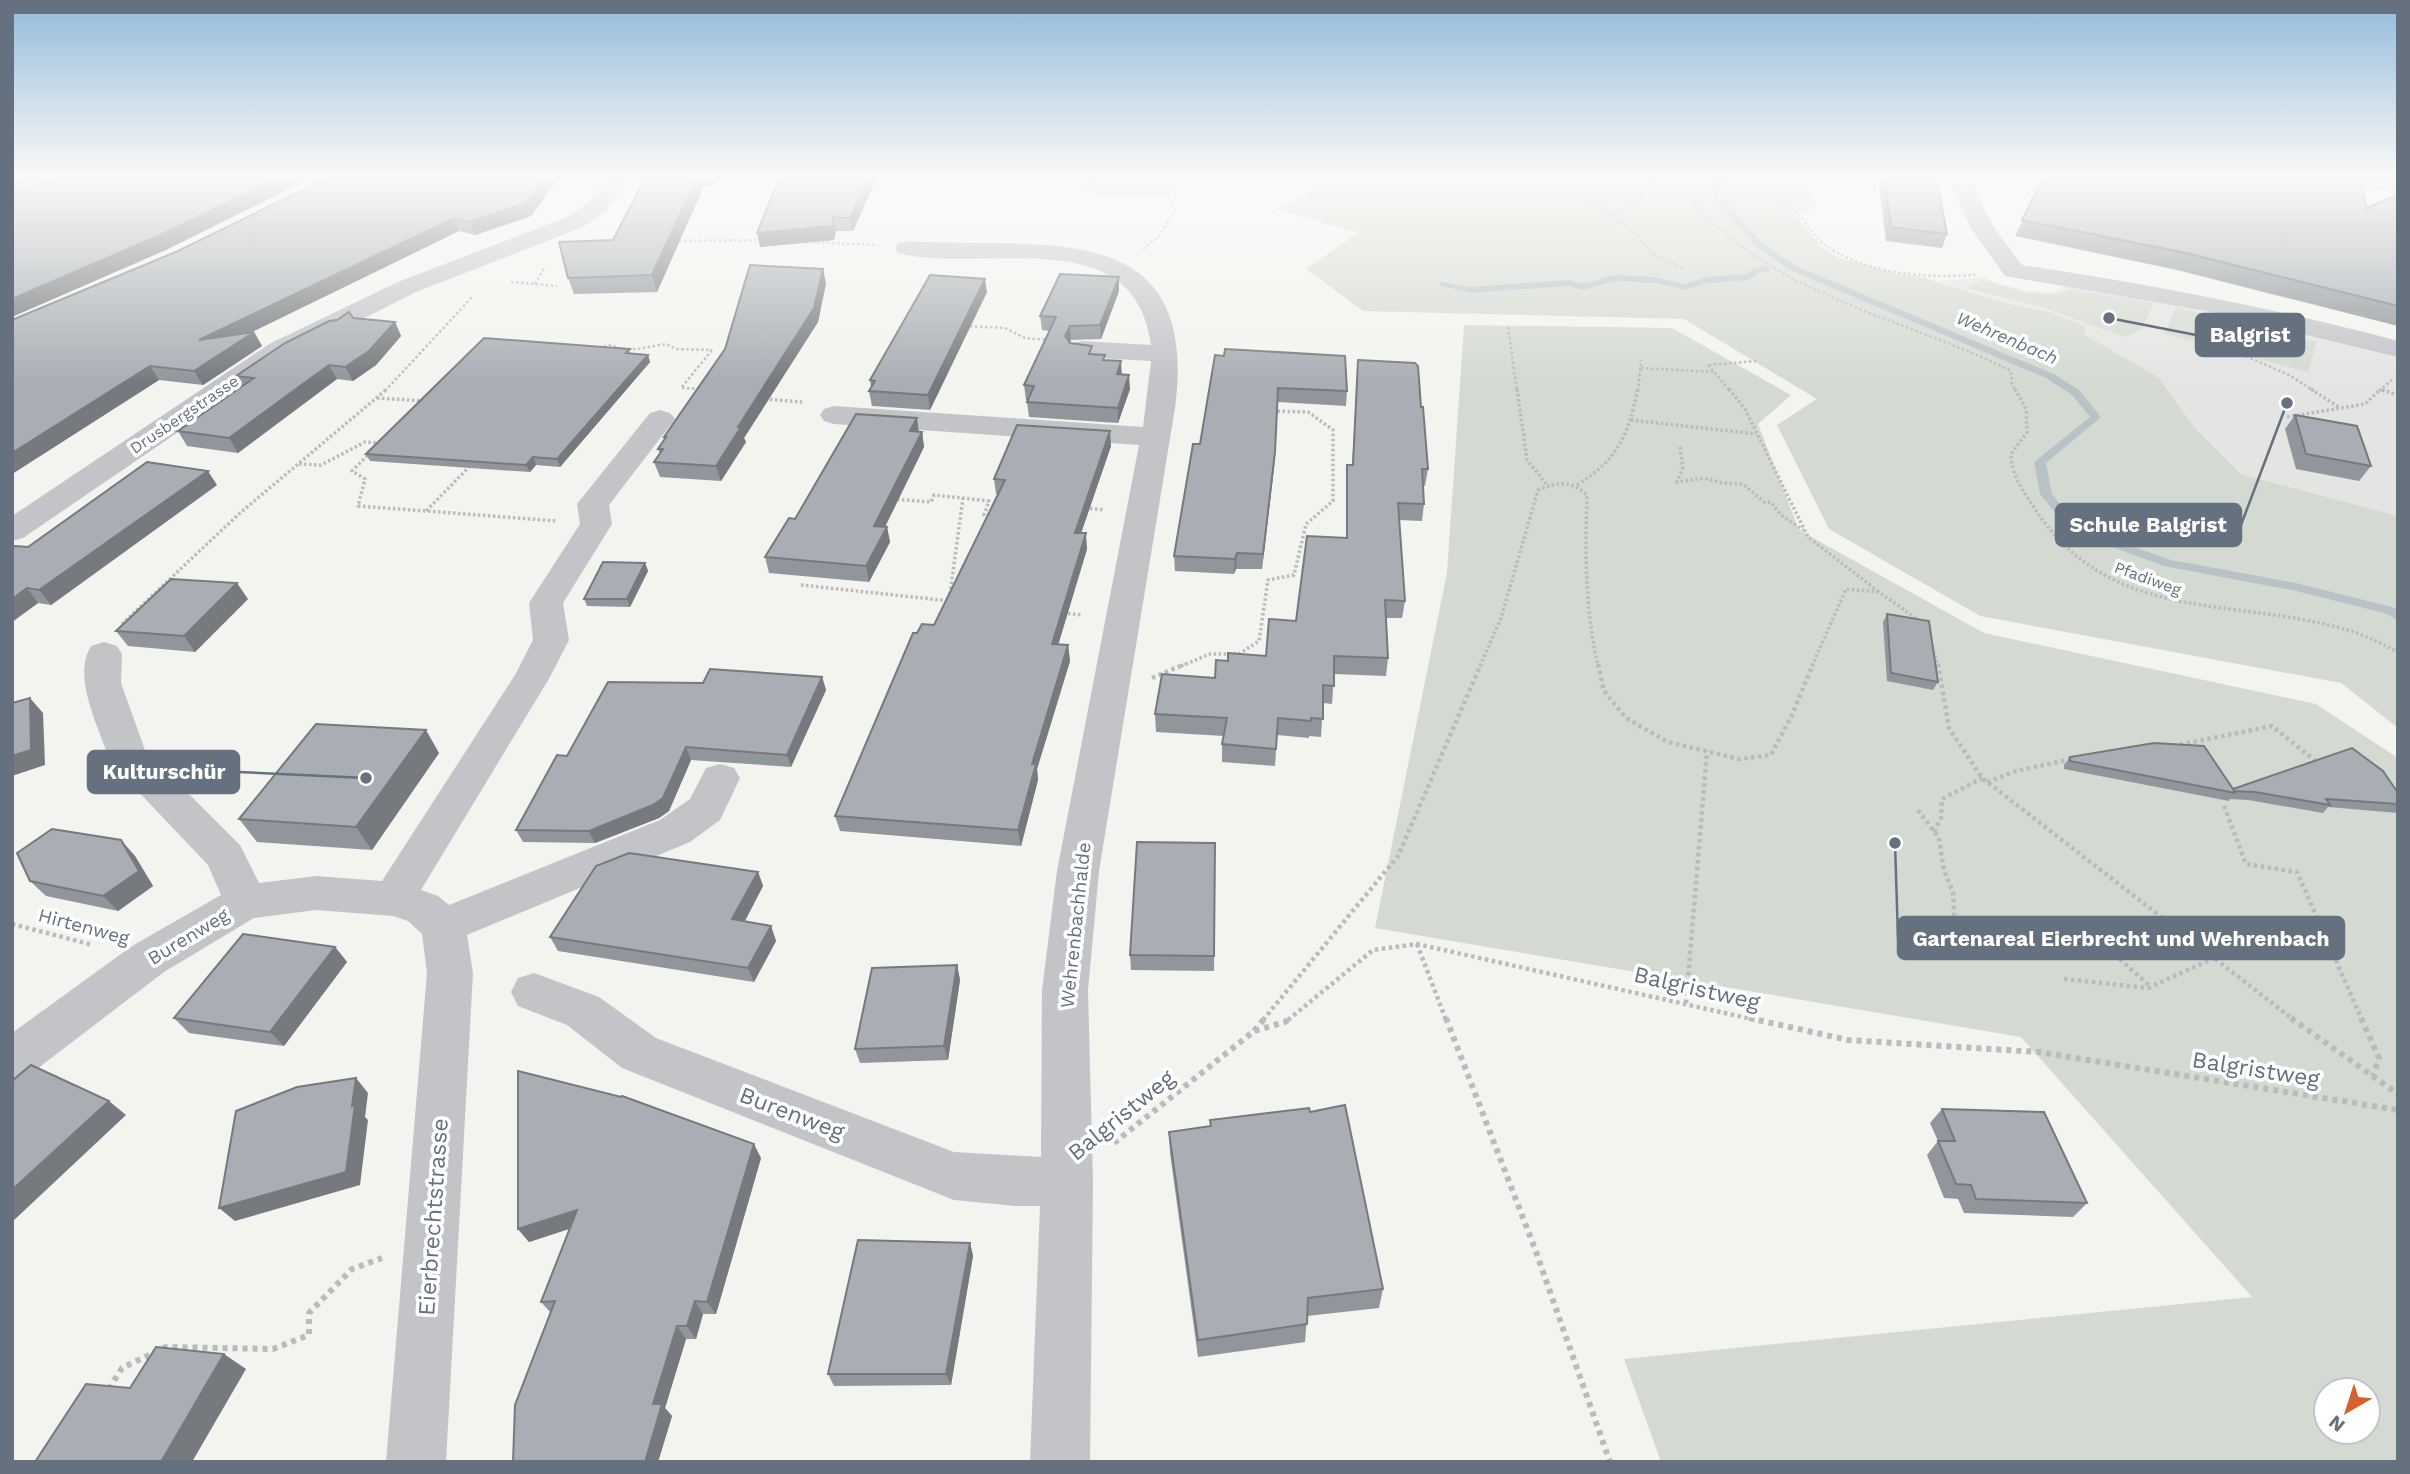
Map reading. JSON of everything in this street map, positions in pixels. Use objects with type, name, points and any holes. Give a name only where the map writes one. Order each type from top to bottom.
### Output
[{"type":"street","name":"Drusbergstrasse","points":[[12,531],[281,349],[386,297],[509,249],[546,246]]},
{"type":"street","points":[[1996,246],[2014,271],[2197,299],[2398,349]]},
{"type":"street","name":"Wehrenbachhalde","points":[[907,248],[1069,253],[1110,263],[1136,279],[1155,305],[1164,339],[1165,378],[1125,620],[1078,871],[1065,990],[1067,1181],[1064,1375],[1059,1462]]},
{"type":"street","points":[[1082,349],[1164,354]]},
{"type":"street","points":[[834,415],[1156,437]]},
{"type":"street","points":[[394,899],[551,640],[546,603],[596,524],[593,504],[660,419]]},
{"type":"street","points":[[104,654],[103,683],[128,756],[225,856],[246,902]]},
{"type":"street","points":[[447,949],[676,831],[706,809],[720,778]]},
{"type":"street","name":"Burenweg","points":[[12,1060],[148,959],[199,926],[246,902],[316,893],[394,899],[423,908],[447,949]]},
{"type":"street","name":"Eierbrechtstrasse","points":[[416,1462],[447,949]]},
{"type":"street","name":"Burenweg","points":[[534,992],[583,1011],[639,1053],[954,1176],[1015,1182],[1067,1181]]},
{"type":"path","points":[[872,246],[907,248]]},
{"type":"path","points":[[1110,263],[1148,246]]},
{"type":"path","points":[[1646,246],[1652,253],[1684,269]]},
{"type":"path","name":"Pfadiweg","points":[[1744,246],[1777,271],[1837,299],[1973,351],[2011,371],[2012,385],[2026,410],[2027,432],[2013,447],[2010,459],[2017,480],[2045,527],[2094,570],[2118,582],[2179,603],[2313,620],[2356,631],[2398,652]]},
{"type":"path","points":[[1825,246],[1847,258],[1887,269],[1940,278],[2014,271]]},
{"type":"path","points":[[104,654],[112,634],[240,513],[392,384],[506,261],[509,249]]},
{"type":"path","points":[[489,279],[557,286]]},
{"type":"path","points":[[955,325],[1004,328],[1025,338],[1069,341],[1082,349]]},
{"type":"path","points":[[1508,327],[1527,460],[1548,486]]},
{"type":"path","points":[[590,351],[611,345],[622,349],[666,344],[676,349],[712,350],[682,388],[706,390]]},
{"type":"path","points":[[2246,356],[2290,375],[2341,408]]},
{"type":"path","points":[[1577,485],[1596,474],[1615,456],[1626,438],[1642,378],[1641,359]]},
{"type":"path","points":[[1756,361],[1708,365],[1745,409],[1808,537],[1926,625]]},
{"type":"path","points":[[1642,368],[1714,372]]},
{"type":"path","points":[[2287,417],[2365,404],[2398,374]]},
{"type":"path","points":[[2382,390],[2398,395]]},
{"type":"path","points":[[377,397],[429,401],[421,409]]},
{"type":"path","points":[[760,399],[814,402],[834,415]]},
{"type":"path","points":[[1111,691],[1164,674],[1210,654],[1239,654],[1259,641],[1268,580],[1294,575],[1307,524],[1333,501],[1333,430],[1308,412],[1268,411]]},
{"type":"path","points":[[1631,420],[1757,435]]},
{"type":"path","points":[[298,464],[321,465],[365,442],[379,443],[352,471],[365,479],[359,506],[596,524]]},
{"type":"path","points":[[1680,447],[1683,467],[1677,482],[1704,478],[1722,484],[1743,484],[1764,502],[1771,502],[1781,515],[1804,530]]},
{"type":"path","points":[[426,511],[471,464]]},
{"type":"path","points":[[1254,1031],[1398,856],[1502,618],[1538,490],[1558,482],[1577,485],[1587,495],[1586,565],[1590,631],[1604,691],[1626,718],[1668,742],[1739,759],[1771,755],[1790,725],[1832,614],[1846,589],[1879,592]]},
{"type":"path","points":[[882,498],[931,502],[934,495],[989,501],[984,515],[995,516]]},
{"type":"path","points":[[949,601],[963,498]]},
{"type":"path","points":[[1077,508],[1143,512]]},
{"type":"path","points":[[801,585],[963,603]]},
{"type":"path","points":[[1057,613],[1125,620]]},
{"type":"path","points":[[1930,639],[1942,679],[1949,728],[1982,778],[2212,959],[2398,1094]]},
{"type":"path","points":[[2162,748],[2272,726],[2324,768]]},
{"type":"path","points":[[1686,1003],[1707,751]]},
{"type":"path","points":[[1987,782],[2016,771],[2077,758]]},
{"type":"path","points":[[1934,832],[1941,818],[1942,799],[1982,778]]},
{"type":"path","points":[[2224,806],[2246,864],[2297,872],[2379,1058],[2373,1076]]},
{"type":"path","points":[[1918,810],[1938,838],[1944,871],[1953,892],[1955,931],[1975,938],[2106,947],[2151,987]]},
{"type":"path","name":"Hirtenweg","points":[[12,924],[148,959]]},
{"type":"path","points":[[1417,944],[1535,1249],[1610,1462]]},
{"type":"path","name":"Balgristweg","points":[[1067,1181],[1254,1031],[1285,1022],[1333,980],[1373,950],[1417,944],[1848,1040],[2038,1052],[2398,1110]]},
{"type":"path","points":[[2064,979],[2151,987],[2212,959]]},
{"type":"path","points":[[107,1392],[122,1368],[166,1347],[273,1349],[309,1335],[309,1313],[352,1269],[431,1238]]},
{"type":"shaded area","points":[[1340,246],[1820,246],[1839,258],[1893,273],[1922,277],[2009,304],[2050,312],[2084,326],[2085,335],[2159,378],[2195,428],[2241,474],[2398,516],[2398,728],[2341,683],[1980,616],[1829,529],[1777,425],[1817,399],[1684,319],[1363,311],[1306,269]]},
{"type":"shaded area","points":[[1985,277],[1999,284],[2028,291],[2054,292],[2067,285],[2234,314],[2398,356],[2398,516],[2241,474],[2195,428],[2159,378],[2035,309],[2009,304],[1938,281]]},
{"type":"shaded area","points":[[1983,280],[2025,292],[2055,295],[2070,289],[2154,303],[2142,329],[2125,337],[2042,307],[1966,288]]},
{"type":"shaded area","points":[[2176,307],[2317,342],[2308,372],[2164,334]]},
{"type":"shaded area","points":[[1464,325],[1672,328],[1791,395],[1758,424],[1799,530],[1984,633],[2316,704],[2398,758],[2398,1462],[1661,1462],[1624,1359],[2252,1297],[2021,1037],[1375,928],[1447,573]]},
{"type":"building","points":[[12,246],[135,246],[12,299]]},
{"type":"building","points":[[189,246],[396,246],[199,340],[254,332],[194,371],[150,366],[12,453],[12,320]]},
{"type":"building","points":[[560,246],[665,246],[652,275],[568,278]]},
{"type":"building","points":[[2150,246],[2398,246],[2398,306]]},
{"type":"building","points":[[750,265],[823,269],[814,308],[716,466],[654,462],[663,449],[658,449],[664,437],[725,349]]},
{"type":"building","points":[[1060,274],[1119,277],[1100,325],[1070,326],[1065,336],[1070,343],[1092,346],[1089,354],[1105,355],[1103,360],[1121,361],[1117,374],[1129,375],[1118,408],[1027,402],[1034,386],[1024,385],[1056,317],[1040,316]]},
{"type":"building","points":[[930,275],[985,279],[928,395],[869,391],[875,381],[870,380]]},
{"type":"building","points":[[349,312],[353,318],[395,322],[369,351],[345,367],[329,365],[229,438],[178,431],[254,378],[236,376],[285,343]]},
{"type":"building","points":[[484,338],[630,349],[626,353],[648,355],[557,459],[533,457],[526,465],[366,454]]},
{"type":"building","points":[[1225,349],[1345,356],[1347,391],[1278,388],[1275,452],[1263,554],[1237,553],[1235,559],[1174,556],[1193,444],[1200,444],[1215,355],[1224,356]]},
{"type":"building","points":[[1358,360],[1415,363],[1418,366],[1423,407],[1428,469],[1422,469],[1424,504],[1398,503],[1405,601],[1385,600],[1388,658],[1334,656],[1334,686],[1323,685],[1323,719],[1311,718],[1311,721],[1278,718],[1276,749],[1222,744],[1227,718],[1155,714],[1162,674],[1215,678],[1216,660],[1228,661],[1228,653],[1266,656],[1269,619],[1296,621],[1307,536],[1347,538],[1347,465],[1353,465]]},
{"type":"building","points":[[856,414],[917,418],[910,431],[922,432],[874,526],[887,527],[866,566],[765,557],[789,518],[795,519]]},
{"type":"building","points":[[2295,415],[2357,426],[2371,466],[2306,454]]},
{"type":"building","points":[[1017,425],[1110,431],[1075,533],[1086,533],[1052,644],[1068,645],[1032,764],[1036,764],[1018,830],[835,816],[913,633],[917,633],[922,624],[934,625],[1005,480],[994,479]]},
{"type":"building","points":[[147,462],[208,471],[39,590],[27,588],[12,599],[12,548],[28,547]]},
{"type":"building","points":[[603,562],[645,563],[627,599],[584,599]]},
{"type":"building","points":[[171,579],[237,583],[184,636],[116,631]]},
{"type":"building","points":[[1887,614],[1929,621],[1938,682],[1891,673]]},
{"type":"building","points":[[710,669],[822,677],[787,755],[686,747],[663,798],[653,805],[589,831],[516,830],[557,755],[567,756],[608,682],[703,683]]},
{"type":"building","points":[[30,698],[31,750],[12,756],[12,703]]},
{"type":"building","points":[[316,724],[426,730],[356,827],[239,819]]},
{"type":"building","points":[[2154,743],[2204,746],[2233,789],[2352,748],[2383,771],[2398,793],[2398,804],[2326,799],[2330,805],[2255,792],[2234,791],[2235,793],[2070,761],[2070,757]]},
{"type":"building","points":[[52,829],[121,840],[139,871],[103,896],[30,881],[17,853]]},
{"type":"building","points":[[1137,842],[1215,843],[1214,956],[1130,955]]},
{"type":"building","points":[[629,853],[758,872],[732,919],[771,926],[748,968],[550,937],[596,866]]},
{"type":"building","points":[[243,934],[335,947],[270,1032],[174,1018]]},
{"type":"building","points":[[957,965],[944,1046],[855,1049],[872,968]]},
{"type":"building","points":[[31,1065],[109,1101],[12,1190],[12,1081]]},
{"type":"building","points":[[518,1071],[622,1096],[754,1144],[707,1302],[695,1301],[687,1326],[677,1326],[653,1404],[662,1404],[645,1462],[513,1462],[515,1405],[555,1301],[541,1302],[577,1210],[518,1229]]},
{"type":"building","points":[[356,1078],[346,1172],[219,1208],[236,1111],[297,1087]]},
{"type":"building","points":[[1345,1105],[1383,1289],[1308,1298],[1307,1324],[1198,1340],[1169,1132],[1211,1126],[1210,1120],[1309,1108],[1310,1112]]},
{"type":"building","points":[[1942,1109],[2044,1112],[2087,1203],[1976,1199],[1971,1185],[1956,1184],[1938,1141],[1955,1141]]},
{"type":"building","points":[[858,1240],[970,1243],[946,1374],[828,1374]]},
{"type":"building","points":[[156,1347],[224,1354],[161,1462],[35,1462],[86,1384],[130,1388]]},
{"type":"waterway","name":"Wehrenbach","points":[[1760,246],[1795,269],[2050,376],[2075,392],[2096,417],[2040,462],[2046,494],[2075,530],[2168,563],[2296,587],[2388,610],[2398,616]]},
{"type":"waterway","points":[[1442,285],[1471,290],[1568,283],[1583,287],[1615,278],[1655,280],[1685,287],[1707,280],[1749,277],[1757,270],[1766,269]]},
{"type":"place","name":"Balgrist","points":[[2109,318]]},
{"type":"place","name":"Schule Balgrist","points":[[2287,403]]},
{"type":"place","name":"Kulturschür","points":[[366,778]]},
{"type":"place","name":"Gartenareal Eierbrecht und Wehrenbach","points":[[1895,843]]}]
